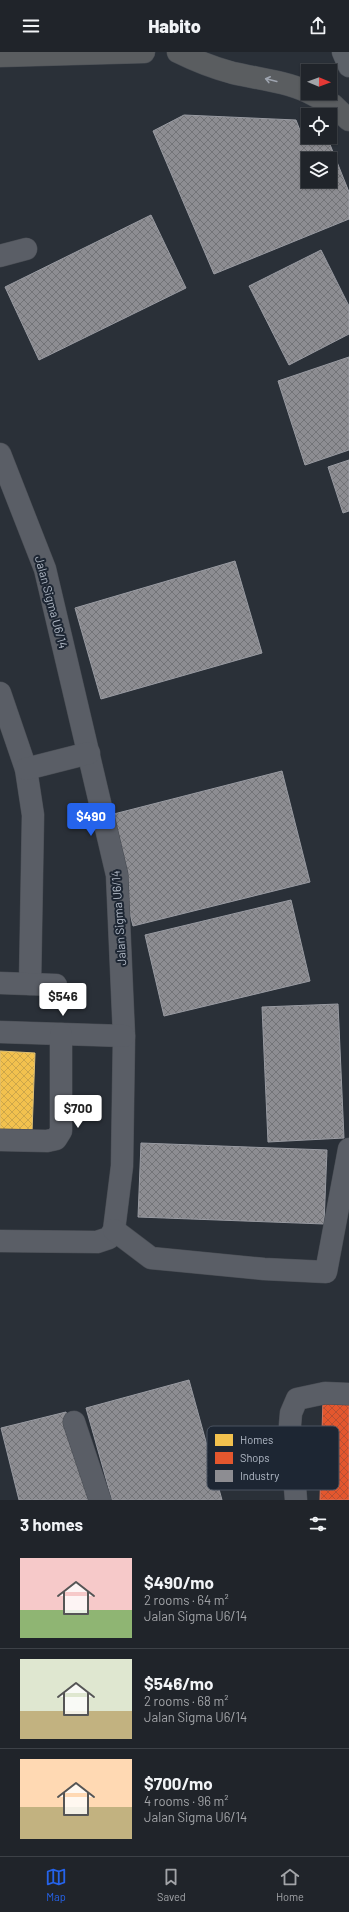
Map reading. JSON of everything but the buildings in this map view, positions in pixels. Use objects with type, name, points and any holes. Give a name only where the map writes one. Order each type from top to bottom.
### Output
[{"type":"highway","points":[[0,56],[144,52]]},
{"type":"highway","points":[[178,52],[206,65],[234,73],[272,79],[301,89]]},
{"type":"highway","points":[[324,100],[333,105],[349,120]]},
{"type":"main road","points":[[343,52],[349,66]]},
{"type":"street","points":[[0,256],[26,249]]},
{"type":"street","name":"Jalan Sigma U6/14","points":[[0,454],[45,569],[117,875],[124,1036],[122,1166],[114,1230]]},
{"type":"street","points":[[0,693],[26,769],[33,815],[30,984]]},
{"type":"street","points":[[26,769],[89,753]]},
{"type":"street","points":[[0,984],[56,985]]},
{"type":"street","points":[[0,1032],[124,1036]]},
{"type":"street","points":[[0,1140],[47,1141],[56,1139],[61,1131],[61,1034]]},
{"type":"street","points":[[0,1241],[97,1242],[109,1238],[114,1230],[151,1258],[264,1269],[326,1272],[349,1149]]},
{"type":"street","points":[[290,1426],[290,1413],[297,1399],[325,1394],[349,1394]]},
{"type":"street","points":[[74,1422],[100,1500]]},
{"type":"street","points":[[295,1490],[296,1500]]}]
